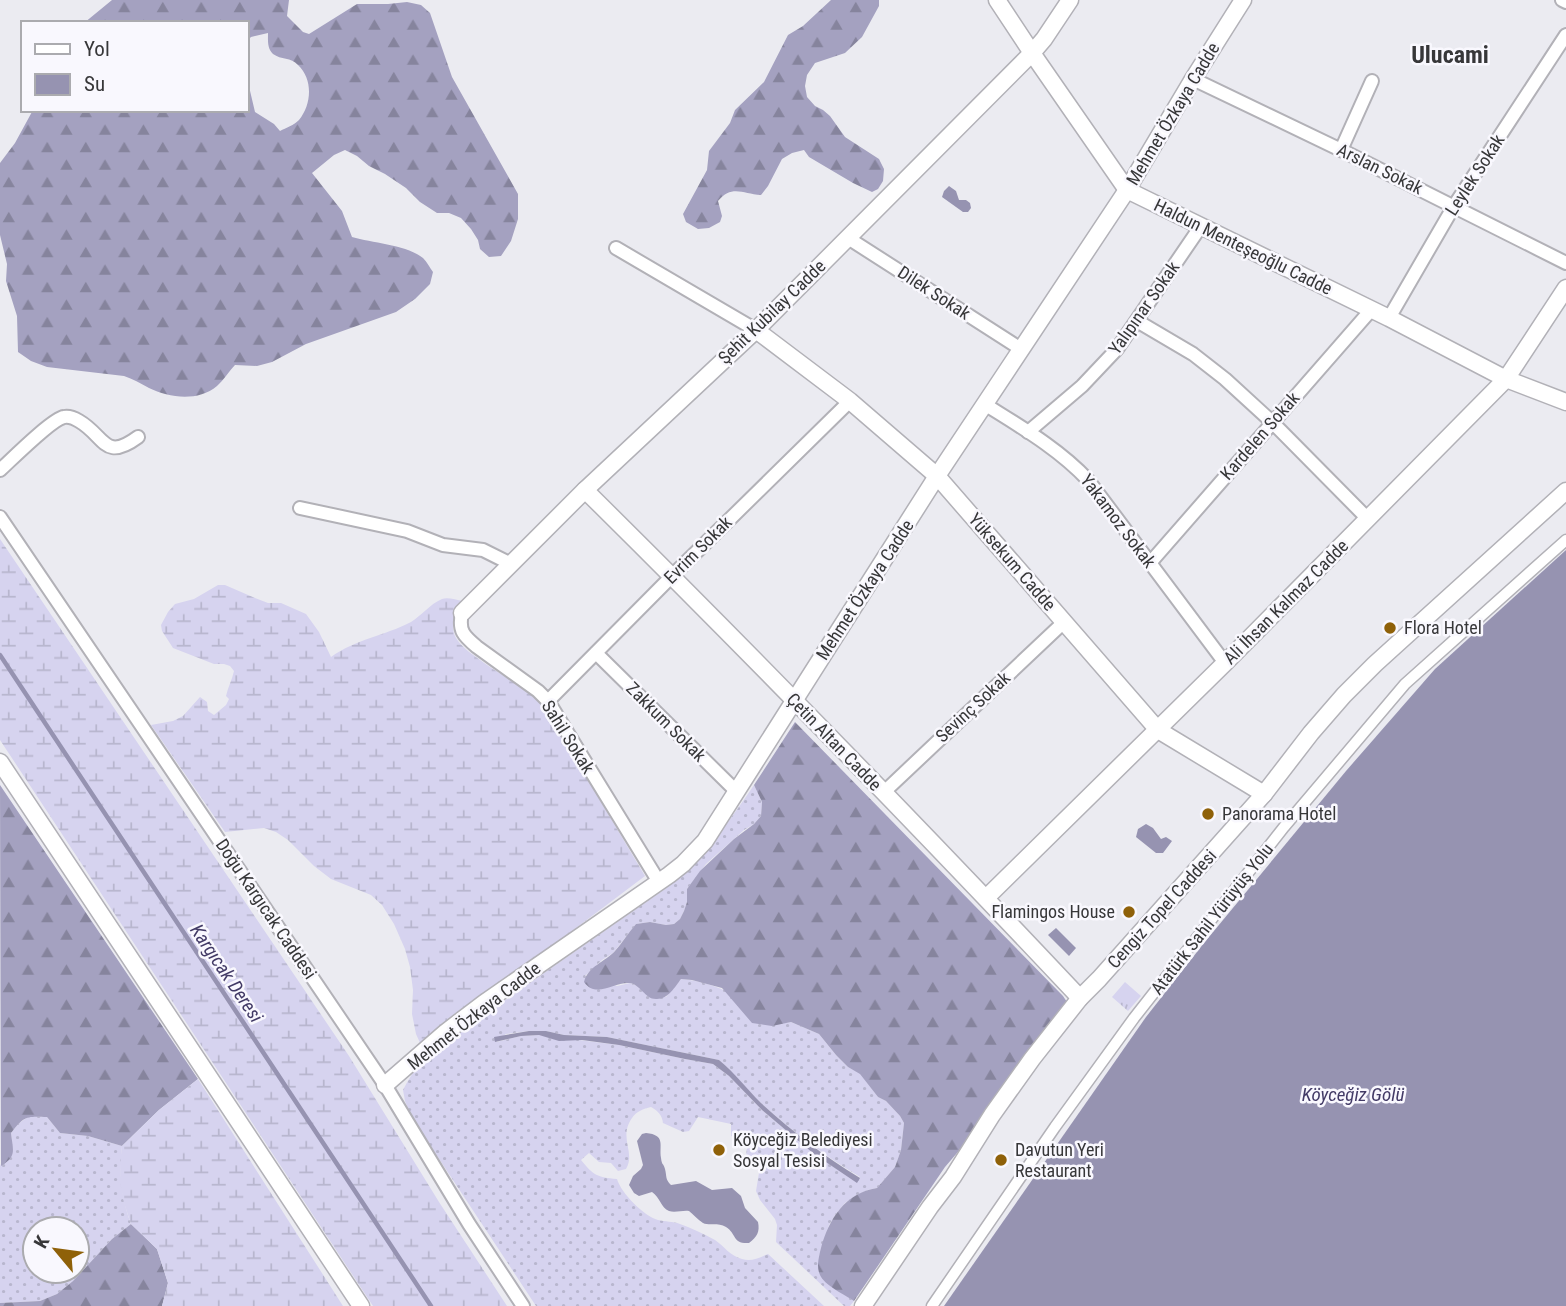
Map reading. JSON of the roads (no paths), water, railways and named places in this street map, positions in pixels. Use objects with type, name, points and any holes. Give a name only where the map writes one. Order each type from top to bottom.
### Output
[{"type":"street","name":"Haldun Menteşeoğlu Cadde","points":[[997,0],[1126,190],[1506,379],[1566,402]]},
{"type":"street","name":"Şehit Kubilay Cadde","points":[[462,613],[585,490],[756,330],[1032,53],[1070,0]]},
{"type":"street","name":"Mehmet Özkaya Cadde","points":[[385,1085],[484,1003],[659,882],[683,864],[705,841],[937,476],[1126,190],[1243,0]]},
{"type":"street","name":"Leylek Sokak","points":[[1388,318],[1454,206],[1566,34]]},
{"type":"street","name":"Arslan Sokak","points":[[1193,79],[1341,149],[1566,263]]},
{"type":"street","points":[[1341,149],[1372,81]]},
{"type":"street","name":"Yalıpınar Sokak","points":[[1028,432],[1083,386],[1117,349],[1201,226]]},
{"type":"street","name":"Dilek Sokak","points":[[848,238],[1021,349]]},
{"type":"street","points":[[616,248],[756,330]]},
{"type":"street","name":"Ali İhsan Kalmaz Cadde","points":[[986,898],[1158,730],[1506,379],[1566,288]]},
{"type":"street","name":"Kardelen Sokak","points":[[1150,564],[1371,310]]},
{"type":"street","points":[[1137,321],[1206,364],[1245,396],[1368,519]]},
{"type":"street","name":"Yüksekum Cadde","points":[[756,330],[850,401],[937,476],[1158,730],[1264,794]]},
{"type":"street","name":"Evrim Sokak","points":[[548,701],[850,401]]},
{"type":"street","name":"Yakamoz Sokak","points":[[986,405],[1079,470],[1225,663]]},
{"type":"street","points":[[0,470],[49,426],[67,416],[87,426],[110,447],[127,446],[138,437]]},
{"type":"street","name":"Çetin Altan Cadde","points":[[585,490],[986,898],[1080,998]]},
{"type":"street","name":"Cengiz Topel Caddesi","points":[[863,1306],[953,1177],[992,1115],[1080,998],[1264,794],[1311,733],[1367,671],[1566,491]]},
{"type":"street","points":[[300,508],[407,531],[443,545],[483,550],[510,564]]},
{"type":"street","name":"Doğu Kargıcak Caddesi","points":[[0,517],[385,1085],[469,1224],[523,1306]]},
{"type":"street","name":"Atatürk Sahil Yürüyüş Yolu","points":[[932,1306],[1134,1018],[1291,819],[1405,684],[1566,540]]},
{"type":"street","name":"Sahil Sokak","points":[[462,613],[460,623],[468,639],[548,701],[659,882]]},
{"type":"street","name":"Sevinç Sokak","points":[[883,793],[1063,622]]},
{"type":"street","name":"Zakkum Sokak","points":[[596,653],[736,791]]},
{"type":"street","points":[[0,762],[360,1306]]},
{"type":"water","points":[[949,186],[956,191],[959,200],[970,203],[968,212],[963,212],[942,197]]},
{"type":"water","name":"Köyceğiz Gölü","points":[[1566,550],[1566,1306],[944,1306],[1146,1017],[1204,943],[1346,771],[1435,669]]},
{"type":"water","points":[[1146,824],[1153,828],[1161,839],[1166,837],[1172,841],[1163,853],[1156,853],[1136,837],[1138,829]]},
{"type":"water","points":[[1056,928],[1076,948],[1069,956],[1048,935]]},
{"type":"water","points":[[529,1031],[607,1037],[719,1060],[784,1123],[860,1178],[857,1183],[814,1154],[713,1064],[619,1045],[582,1040],[559,1041],[539,1035],[495,1042],[494,1037]]},
{"type":"water","points":[[646,1133],[659,1138],[662,1162],[671,1185],[696,1181],[712,1190],[732,1188],[741,1196],[745,1208],[758,1222],[754,1239],[749,1243],[740,1242],[723,1226],[703,1223],[689,1211],[666,1210],[652,1192],[639,1196],[634,1193],[629,1185],[643,1165],[637,1141]]},
{"type":"waterway","name":"Kargıcak Deresi","points":[[0,655],[431,1306]]},
{"type":"place","name":"Flora Hotel","points":[[1390,628]]},
{"type":"place","name":"Panorama Hotel","points":[[1208,814]]},
{"type":"place","name":"Flamingos House","points":[[1129,912]]},
{"type":"place","name":"Köyceğiz Belediyesi Sosyal Tesisi","points":[[719,1150]]},
{"type":"place","name":"Davutun Yeri Restaurant","points":[[1001,1160]]},
{"type":"district","name":"Ulucami","points":[[1450,55]]}]
